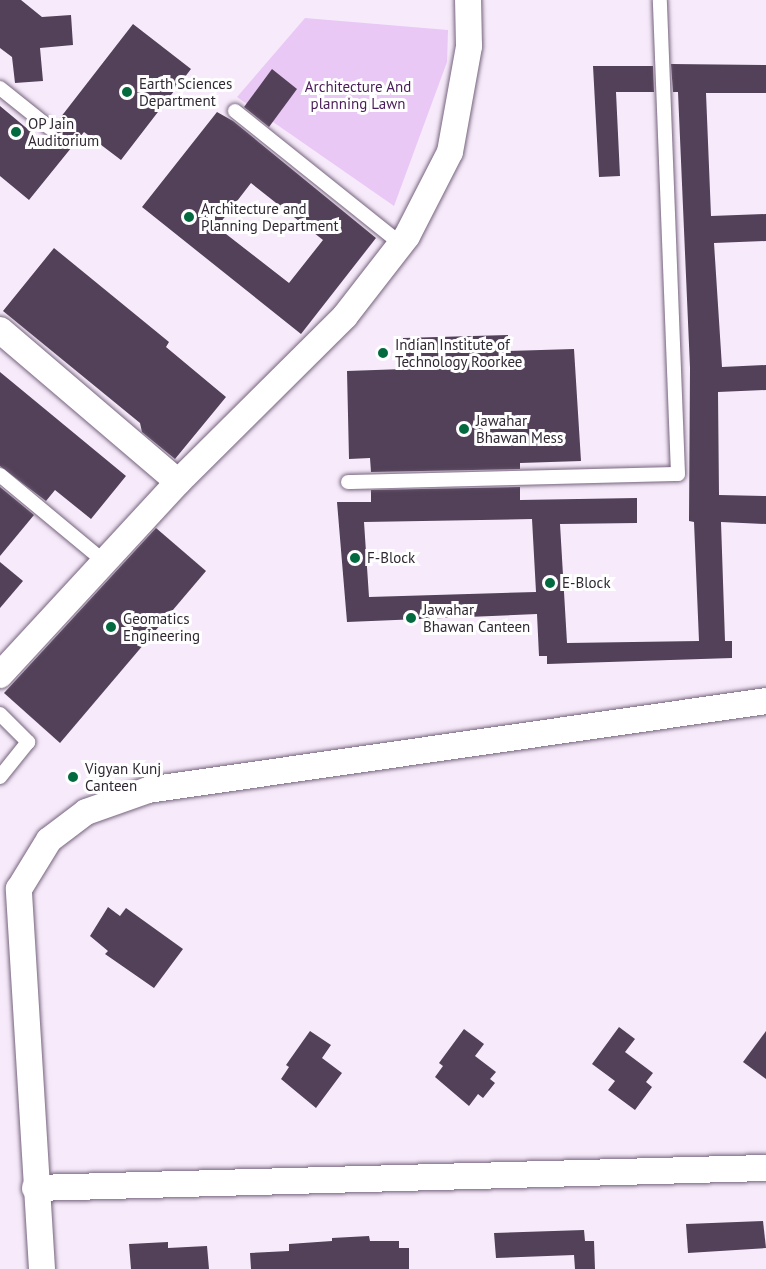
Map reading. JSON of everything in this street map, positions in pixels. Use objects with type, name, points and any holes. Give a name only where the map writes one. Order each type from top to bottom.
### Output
[{"type":"street","points":[[0,675],[106,563],[178,482],[345,316],[401,244],[450,152],[469,46],[468,0]]},
{"type":"street","points":[[0,330],[178,482]]},
{"type":"street","points":[[42,1269],[35,1188],[19,889],[48,840],[86,812],[148,790],[766,701]]},
{"type":"street","points":[[35,1188],[766,1168]]},
{"type":"lane","points":[[348,482],[678,474],[660,0]]},
{"type":"lane","points":[[0,88],[50,128]]},
{"type":"lane","points":[[235,111],[401,244]]},
{"type":"lane","points":[[0,475],[106,563]]},
{"type":"lane","points":[[0,714],[28,742],[0,777]]},
{"type":"green space","name":"Architecture And planning Lawn","points":[[305,18],[448,30],[447,62],[394,206],[237,97]]},
{"type":"building","points":[[0,0],[21,0],[42,17],[71,15],[73,45],[40,48],[43,81],[15,83],[12,57],[0,48]]},
{"type":"building","name":"Earth Sciences Department","points":[[133,24],[191,69],[121,160],[84,132],[29,200],[0,176],[0,106],[42,141],[46,136],[54,136],[59,130],[57,122]]},
{"type":"building","points":[[671,64],[766,65],[766,93],[706,93],[711,216],[766,214],[766,241],[714,243],[722,367],[766,365],[766,390],[718,392],[719,495],[766,496],[766,524],[721,522],[725,641],[732,641],[732,658],[547,664],[547,656],[539,656],[537,614],[347,622],[337,502],[371,502],[371,490],[520,487],[520,500],[637,498],[637,523],[560,524],[567,643],[699,641],[694,522],[689,521],[690,368],[678,92],[673,92]],"holes":[[[532,519],[536,592],[369,597],[364,522]]]},
{"type":"building","points":[[593,66],[653,66],[654,92],[616,92],[620,176],[599,177]]},
{"type":"building","points":[[272,69],[297,89],[269,127],[244,107]]},
{"type":"building","name":"Architecture and Planning Department","points":[[217,112],[233,121],[376,238],[301,334],[142,207]],"holes":[[[251,183],[323,240],[289,283],[217,227]]]},
{"type":"building","points":[[54,248],[169,342],[166,347],[226,397],[175,459],[142,432],[140,423],[3,311]]},
{"type":"building","name":"Jawahar Bhawan Mess","points":[[508,335],[508,351],[574,349],[581,461],[520,463],[520,469],[371,472],[370,458],[349,459],[347,371],[404,369],[403,338]]},
{"type":"building","points":[[0,372],[126,476],[91,519],[55,490],[46,501],[0,466]]},
{"type":"building","points":[[0,487],[34,515],[0,556]]},
{"type":"building","name":"Geomatics Engineering","points":[[156,528],[206,571],[60,743],[4,693]]},
{"type":"building","points":[[0,562],[23,581],[0,608]]},
{"type":"building","points":[[108,907],[120,916],[126,908],[183,949],[154,988],[105,954],[108,951],[90,936]]},
{"type":"building","points":[[619,1027],[635,1039],[625,1052],[653,1073],[646,1082],[652,1087],[635,1110],[608,1090],[615,1081],[592,1064]]},
{"type":"building","points":[[464,1029],[484,1044],[475,1056],[496,1072],[490,1079],[495,1083],[483,1098],[478,1094],[469,1106],[435,1077],[443,1066],[439,1063]]},
{"type":"building","points":[[310,1031],[331,1045],[322,1058],[342,1073],[316,1108],[281,1079],[289,1067],[286,1065]]},
{"type":"building","points":[[766,1031],[766,1079],[743,1062]]},
{"type":"building","points":[[763,1221],[766,1248],[688,1253],[686,1224]]},
{"type":"building","points":[[584,1230],[585,1241],[594,1241],[595,1269],[575,1269],[574,1255],[496,1258],[494,1233]]},
{"type":"building","points":[[369,1236],[370,1241],[399,1241],[399,1248],[409,1248],[409,1269],[251,1269],[250,1253],[289,1251],[289,1244]]},
{"type":"building","points":[[168,1242],[168,1248],[207,1246],[209,1269],[131,1269],[129,1244]]},
{"type":"place","name":"Earth Sciences Department","points":[[127,92]]},
{"type":"place","name":"OP Jain Auditorium","points":[[16,132]]},
{"type":"place","name":"Architecture and Planning Department","points":[[189,217]]},
{"type":"place","name":"Indian Institute of Technology Roorkee","points":[[383,353]]},
{"type":"place","name":"Jawahar Bhawan Mess","points":[[464,429]]},
{"type":"place","name":"F-Block","points":[[355,558]]},
{"type":"place","name":"E-Block","points":[[550,583]]},
{"type":"place","name":"Jawahar Bhawan Canteen","points":[[411,618]]},
{"type":"place","name":"Geomatics Engineering","points":[[111,627]]},
{"type":"place","name":"Vigyan Kunj Canteen","points":[[73,777]]}]
